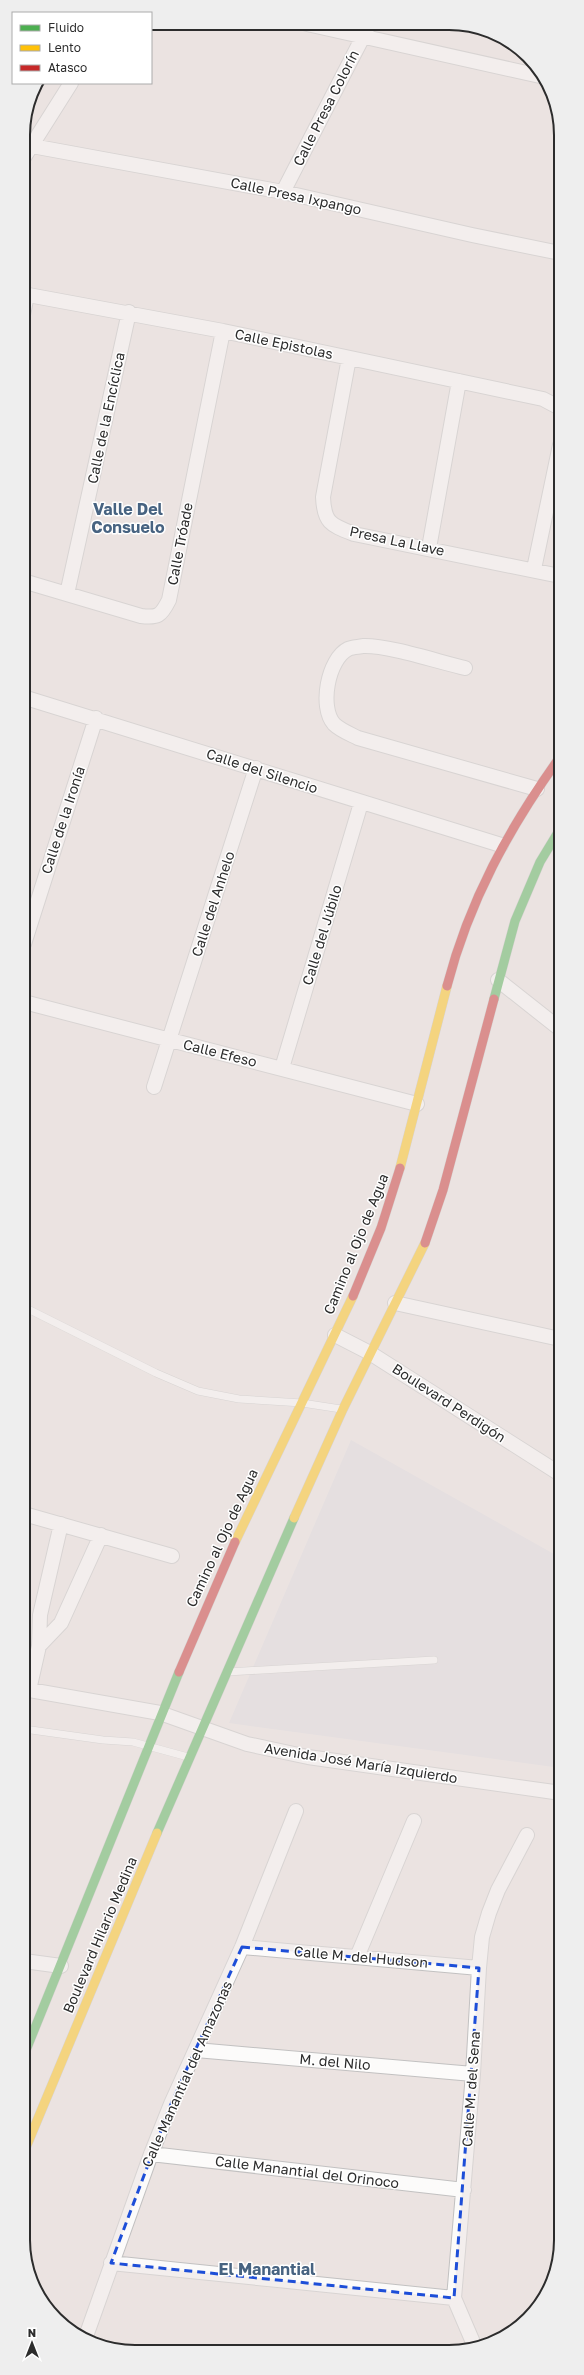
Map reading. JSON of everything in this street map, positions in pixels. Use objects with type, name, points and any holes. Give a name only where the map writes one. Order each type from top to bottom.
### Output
[{"type":"street","points":[[366,30],[534,74]]},
{"type":"street","name":"Calle Presa Colorín","points":[[283,192],[366,30]]},
{"type":"street","points":[[30,149],[70,84]]},
{"type":"street","name":"Calle Presa Ixpango","points":[[32,146],[283,192],[472,235],[554,252]]},
{"type":"street","name":"Calle Epistolas","points":[[30,296],[129,312],[223,331],[543,399],[554,405]]},
{"type":"street","name":"Calle de la Encíclica","points":[[67,594],[129,312]]},
{"type":"street","name":"Calle Tróade","points":[[30,583],[141,616],[153,617],[163,612],[169,600],[223,331]]},
{"type":"street","name":"Presa La Llave","points":[[349,358],[323,497],[323,511],[327,520],[338,528],[354,534],[534,569],[554,574]]},
{"type":"street","points":[[429,548],[459,381]]},
{"type":"street","points":[[534,569],[554,474]]},
{"type":"street","points":[[465,668],[380,648],[364,646],[348,649],[334,666],[326,690],[325,699],[333,723],[358,738],[537,788]]},
{"type":"street","name":"Calle del Silencio","points":[[30,698],[256,768],[361,803],[501,845]]},
{"type":"street","name":"Calle de la Ironía","points":[[30,925],[96,718]]},
{"type":"street","name":"Camino al Ojo de Agua","points":[[160,1713],[222,1568],[335,1335],[370,1257],[397,1184],[453,961],[471,910],[501,845],[537,788],[554,765]]},
{"type":"street","name":"Calle del Anhelo","points":[[154,1087],[256,768]]},
{"type":"street","name":"Calle del Júbilo","points":[[282,1068],[361,803]]},
{"type":"street","points":[[201,1729],[343,1409],[426,1240],[443,1190],[514,921],[540,862],[554,839]]},
{"type":"street","points":[[498,980],[554,1023]]},
{"type":"street","name":"Calle Efeso","points":[[30,1004],[417,1104]]},
{"type":"street","points":[[395,1302],[554,1338]]},
{"type":"street","name":"Boulevard Perdigón","points":[[335,1335],[370,1353],[554,1470]]},
{"type":"street","points":[[30,1516],[172,1556]]},
{"type":"street","points":[[30,1676],[39,1646],[40,1615],[61,1524]]},
{"type":"street","points":[[39,1646],[61,1623],[101,1536]]},
{"type":"street","name":"Avenida José María Izquierdo","points":[[30,1690],[160,1713],[201,1729],[247,1744],[308,1757],[554,1792]]},
{"type":"street","name":"Boulevard Hilario Medina","points":[[30,2041],[61,1966],[160,1713]]},
{"type":"street","name":"Boulevard Hilario Medina","points":[[30,2138],[201,1729]]},
{"type":"street","name":"Calle Manantial del Amazonas","points":[[87,2333],[151,2154],[242,1947],[296,1811]]},
{"type":"street","points":[[357,1957],[414,1822]]},
{"type":"street","name":"Calle M. del Sena","points":[[474,2342],[454,2298],[473,2074],[482,1937],[498,1890],[527,1835]]},
{"type":"street","name":"Calle M. del Hudson","points":[[242,1947],[479,1968]]},
{"type":"street","points":[[30,1962],[61,1966]]},
{"type":"street","name":"M. del Nilo","points":[[196,2050],[473,2074]]},
{"type":"street","name":"Calle Manantial del Orinoco","points":[[151,2154],[464,2190]]},
{"type":"street","points":[[111,2263],[454,2298]]},
{"type":"lane","points":[[30,1309],[156,1373],[198,1391],[239,1399],[302,1403],[343,1409]]},
{"type":"lane","points":[[226,1672],[434,1660]]},
{"type":"lane","points":[[30,1731],[148,1745],[189,1758]]},
{"type":"highlighted area","points":[[242,1947],[479,1968],[454,2298],[111,2263],[171,2104]]},
{"type":"shaded area","points":[[351,1440],[554,1554],[554,1767],[229,1723]]},
{"type":"traffic: fast","points":[[494,999],[515,921],[540,862],[554,839]]},
{"type":"traffic: fast","points":[[157,1833],[294,1518]]},
{"type":"traffic: fast","points":[[30,2040],[179,1672]]},
{"type":"traffic: slow","points":[[400,1168],[447,986]]},
{"type":"traffic: slow","points":[[294,1518],[343,1409],[425,1243]]},
{"type":"traffic: slow","points":[[235,1542],[353,1296]]},
{"type":"traffic: slow","points":[[30,2138],[157,1833]]},
{"type":"traffic: jam","points":[[447,986],[467,924],[493,866],[524,811],[554,766]]},
{"type":"traffic: jam","points":[[425,1243],[443,1190],[494,999]]},
{"type":"traffic: jam","points":[[353,1296],[381,1228],[400,1168]]},
{"type":"traffic: jam","points":[[179,1672],[235,1542]]},
{"type":"district","name":"Valle Del Consuelo","points":[[128,518]]},
{"type":"district","name":"El Manantial","points":[[267,2269]]}]
